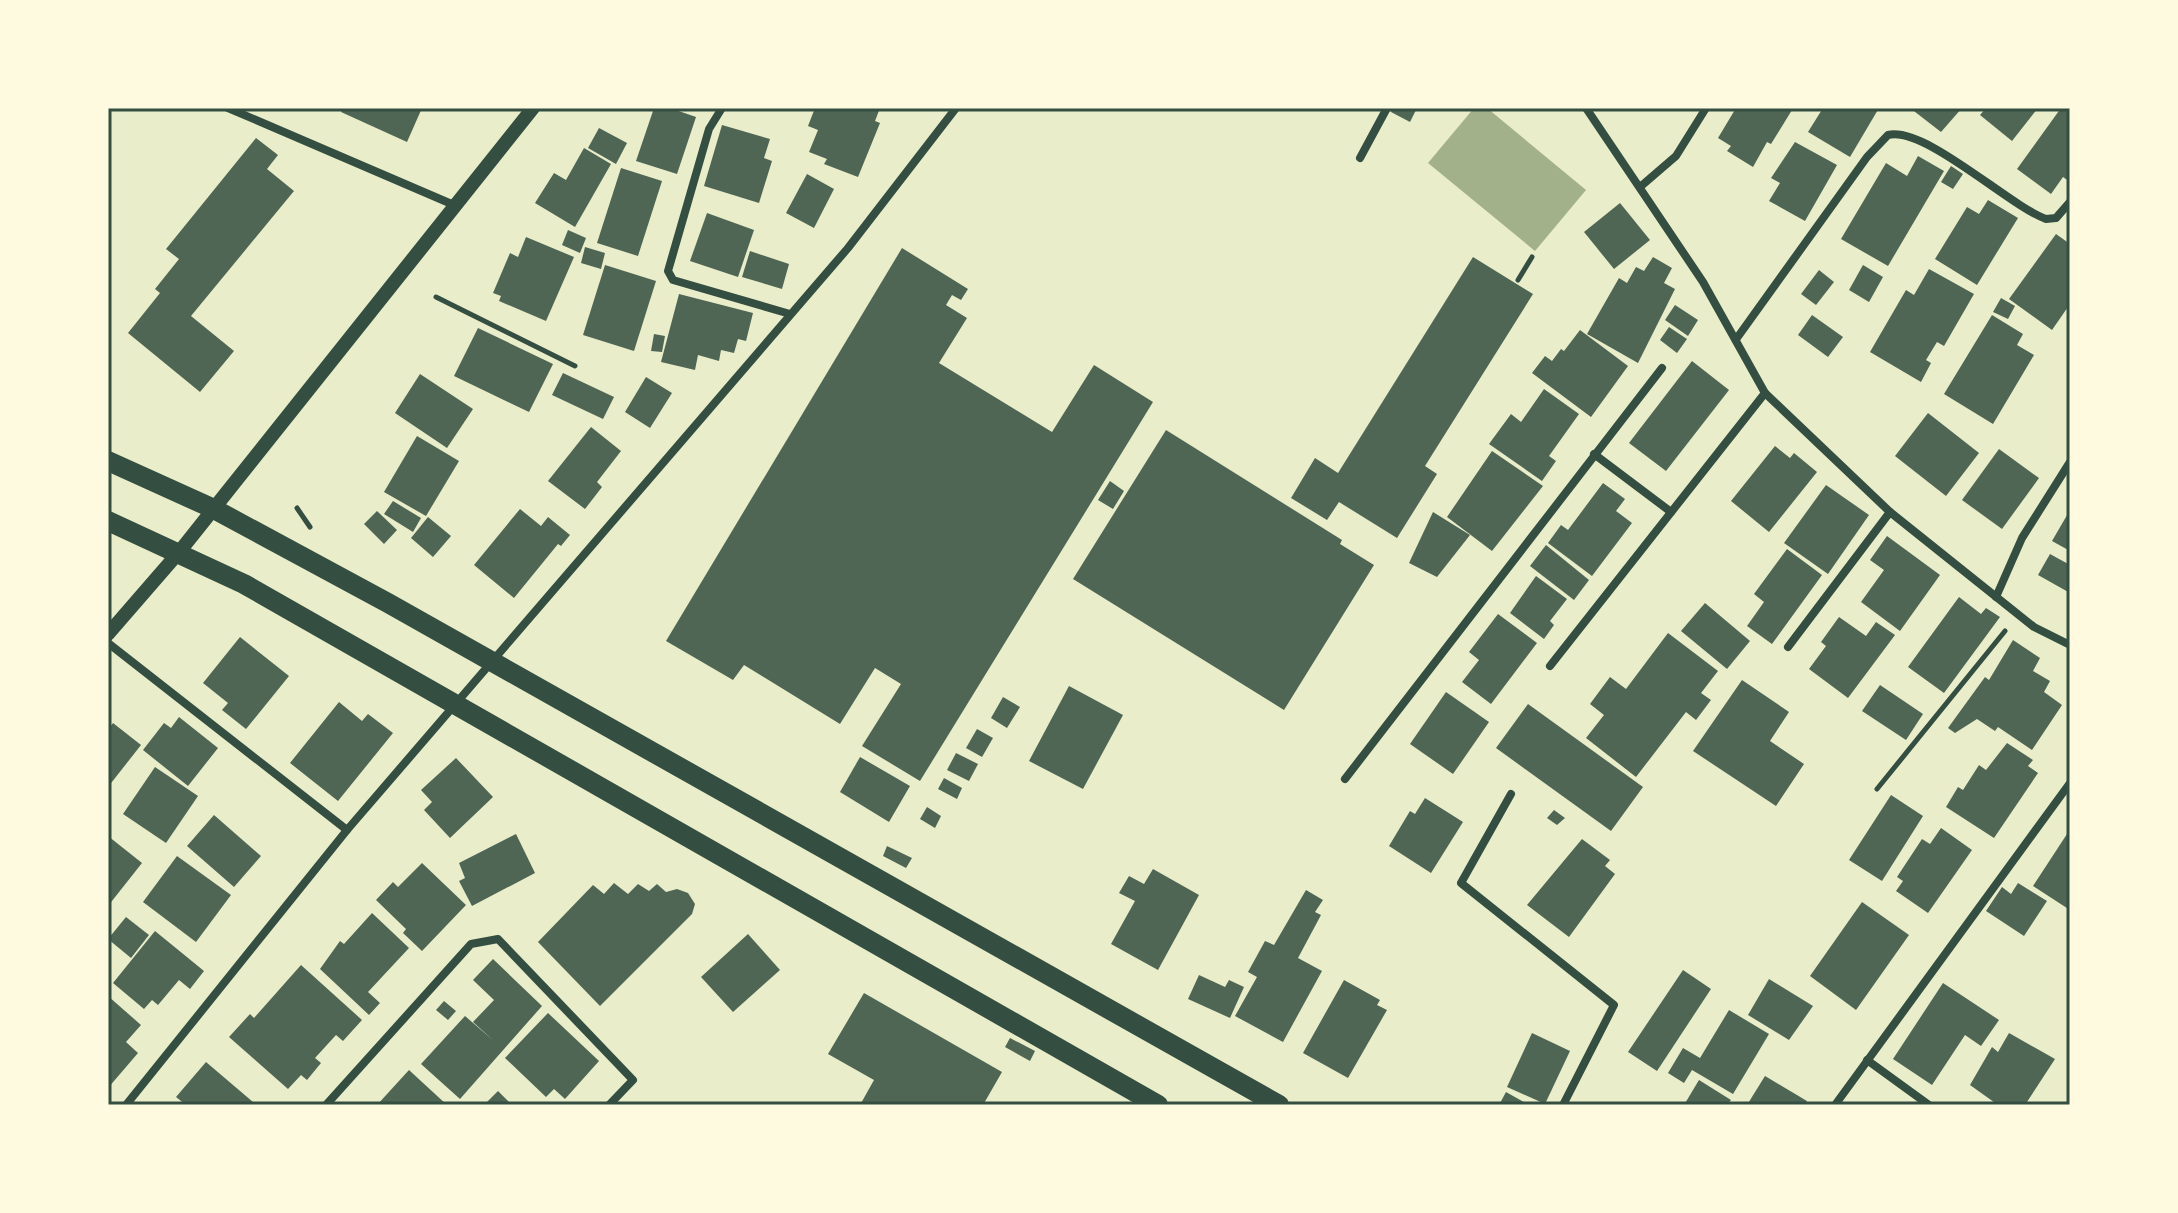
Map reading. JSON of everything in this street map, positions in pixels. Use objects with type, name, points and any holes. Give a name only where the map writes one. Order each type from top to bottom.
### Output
[{"type":"main road","points":[[108,461],[212,508],[492,661],[1279,1105]]},
{"type":"main road","points":[[108,521],[180,551],[456,702],[1158,1105]]},
{"type":"street","points":[[228,108],[454,205]]},
{"type":"street","points":[[108,634],[180,551],[533,108]]},
{"type":"street","points":[[722,108],[709,129],[668,271],[673,280],[790,314]]},
{"type":"street","points":[[129,1104],[347,830],[875,215],[956,108]]},
{"type":"street","points":[[1360,158],[1387,108]]},
{"type":"street","points":[[1586,108],[1737,338],[1765,393],[1890,512],[2034,627],[2070,645]]},
{"type":"street","points":[[1640,187],[1676,156],[1706,108]]},
{"type":"street","points":[[1737,338],[1867,157],[1888,135],[1905,134],[1928,146],[2039,216],[2056,218],[2070,202]]},
{"type":"street","points":[[1345,779],[1662,368]]},
{"type":"street","points":[[1550,666],[1765,393]]},
{"type":"street","points":[[1594,454],[1671,512]]},
{"type":"street","points":[[1996,597],[2022,538],[2070,462]]},
{"type":"street","points":[[1788,647],[1890,512]]},
{"type":"street","points":[[108,643],[347,830]]},
{"type":"street","points":[[1835,1105],[2070,783]]},
{"type":"street","points":[[1511,794],[1461,883],[1614,1005],[1563,1105]]},
{"type":"street","points":[[326,1105],[471,944],[498,939],[633,1080],[609,1105]]},
{"type":"street","points":[[1867,1060],[1929,1105]]},
{"type":"path","points":[[1518,280],[1532,257]]},
{"type":"path","points":[[436,297],[575,366]]},
{"type":"path","points":[[1877,789],[2018,615]]},
{"type":"shaded area","points":[[1474,108],[1487,108],[1586,190],[1535,251],[1428,163]]},
{"type":"building","points":[[343,108],[422,108],[407,142],[341,112]]},
{"type":"building","points":[[654,108],[670,108],[696,117],[677,174],[636,161]]},
{"type":"building","points":[[815,108],[880,108],[875,121],[880,123],[858,177],[824,164],[827,159],[809,152],[818,130],[808,126]]},
{"type":"building","points":[[1393,108],[1417,108],[1410,122],[1391,112]]},
{"type":"building","points":[[1736,108],[1792,110],[1771,144],[1767,142],[1753,167],[1727,151],[1731,146],[1718,138]]},
{"type":"building","points":[[1823,108],[1879,108],[1850,157],[1808,132]]},
{"type":"building","points":[[1910,108],[1962,108],[1941,132]]},
{"type":"building","points":[[1986,108],[2038,108],[2012,141],[1980,115]]},
{"type":"building","points":[[2061,108],[2070,108],[2070,182],[2063,177],[2051,194],[2017,169]]},
{"type":"building","points":[[722,125],[770,139],[764,158],[772,161],[759,203],[704,186]]},
{"type":"building","points":[[599,128],[627,143],[616,164],[588,148]]},
{"type":"building","points":[[256,138],[278,155],[267,169],[294,191],[191,316],[234,351],[200,392],[128,333],[160,293],[155,289],[179,259],[166,249]]},
{"type":"building","points":[[1795,142],[1837,165],[1805,221],[1769,201],[1780,183],[1771,178]]},
{"type":"building","points":[[584,148],[611,164],[575,227],[535,203],[554,173],[566,180]]},
{"type":"building","points":[[1918,156],[1944,171],[1888,266],[1841,239],[1886,163],[1907,176]]},
{"type":"building","points":[[1951,166],[1963,174],[1953,189],[1941,182]]},
{"type":"building","points":[[621,168],[662,181],[638,256],[597,243]]},
{"type":"building","points":[[807,174],[834,189],[814,228],[786,213]]},
{"type":"building","points":[[1988,200],[2018,218],[1977,285],[1935,259],[1967,207],[1979,214]]},
{"type":"building","points":[[1620,203],[1650,240],[1614,269],[1584,232]]},
{"type":"building","points":[[707,213],[754,230],[738,277],[690,261]]},
{"type":"building","points":[[568,230],[586,238],[580,253],[562,245]]},
{"type":"building","points":[[2056,234],[2070,244],[2070,304],[2052,330],[2009,299]]},
{"type":"building","points":[[526,237],[574,257],[546,321],[499,301],[501,296],[493,293],[510,253],[518,257]]},
{"type":"building","points":[[585,247],[605,253],[601,269],[581,263]]},
{"type":"building","points":[[902,248],[968,289],[961,300],[952,295],[946,305],[967,318],[939,363],[1052,432],[1094,365],[1153,402],[920,781],[862,746],[901,684],[875,668],[840,724],[744,665],[733,680],[666,641]]},
{"type":"building","points":[[750,251],[789,264],[782,289],[742,277]]},
{"type":"building","points":[[1473,257],[1533,294],[1425,466],[1437,474],[1397,538],[1339,502],[1327,520],[1291,498],[1315,458],[1338,473]]},
{"type":"building","points":[[1653,257],[1672,268],[1664,283],[1675,289],[1638,363],[1587,334],[1619,278],[1627,283],[1636,267],[1644,271]]},
{"type":"building","points":[[605,265],[656,281],[634,351],[583,335]]},
{"type":"building","points":[[1863,265],[1883,277],[1869,302],[1849,290]]},
{"type":"building","points":[[1929,269],[1974,294],[1944,346],[1937,342],[1926,360],[1931,363],[1921,382],[1870,352],[1906,290],[1914,295]]},
{"type":"building","points":[[1819,270],[1834,282],[1816,305],[1801,294]]},
{"type":"building","points":[[679,294],[753,313],[746,341],[738,339],[734,353],[721,350],[719,361],[698,355],[695,370],[661,362]]},
{"type":"building","points":[[2001,298],[2015,306],[2008,319],[1993,312]]},
{"type":"building","points":[[1675,305],[1698,320],[1688,336],[1665,320]]},
{"type":"building","points":[[1812,315],[1843,337],[1828,357],[1798,335]]},
{"type":"building","points":[[1992,315],[2023,334],[2017,345],[2034,355],[1993,424],[1944,394]]},
{"type":"building","points":[[1669,327],[1687,339],[1677,353],[1660,340]]},
{"type":"building","points":[[478,328],[553,364],[529,412],[454,376]]},
{"type":"building","points":[[1580,330],[1628,366],[1591,417],[1532,373],[1545,356],[1552,361],[1561,349],[1564,351]]},
{"type":"building","points":[[654,334],[665,336],[662,352],[651,351]]},
{"type":"building","points":[[1692,361],[1729,390],[1666,471],[1629,443]]},
{"type":"building","points":[[563,373],[614,397],[603,419],[552,395]]},
{"type":"building","points":[[420,374],[473,409],[447,448],[395,413]]},
{"type":"building","points":[[646,377],[672,393],[650,428],[625,412]]},
{"type":"building","points":[[1544,389],[1579,414],[1549,456],[1556,461],[1542,481],[1489,444],[1511,414],[1521,422]]},
{"type":"building","points":[[1928,413],[1979,453],[1946,496],[1895,456]]},
{"type":"building","points":[[591,427],[621,451],[597,482],[602,487],[585,509],[548,481]]},
{"type":"building","points":[[1166,430],[1342,540],[1340,544],[1374,565],[1284,710],[1073,579]]},
{"type":"building","points":[[417,436],[459,461],[426,516],[384,492]]},
{"type":"building","points":[[1775,446],[1790,458],[1794,453],[1817,472],[1769,532],[1731,501]]},
{"type":"building","points":[[1999,449],[2039,478],[2002,529],[1962,500]]},
{"type":"building","points":[[1492,451],[1543,486],[1492,551],[1447,517]]},
{"type":"building","points":[[1110,481],[1124,491],[1113,509],[1098,500]]},
{"type":"building","points":[[1603,483],[1625,499],[1616,511],[1632,523],[1592,576],[1548,543],[1561,525],[1568,530]]},
{"type":"building","points":[[1826,485],[1869,515],[1828,574],[1784,543]]},
{"type":"building","points":[[393,501],[421,518],[413,532],[384,514]]},
{"type":"building","points":[[520,509],[541,526],[548,517],[570,535],[561,546],[558,544],[514,598],[474,565]]},
{"type":"building","points":[[2070,510],[2070,551],[2052,541]]},
{"type":"building","points":[[377,511],[397,530],[384,544],[364,524]]},
{"type":"building","points":[[1433,512],[1470,535],[1437,577],[1409,563]]},
{"type":"building","points":[[428,517],[451,536],[433,557],[411,538]]},
{"type":"building","points":[[1887,536],[1940,575],[1900,631],[1861,602],[1884,570],[1870,560]]},
{"type":"building","points":[[1546,545],[1589,580],[1574,600],[1530,566]]},
{"type":"building","points":[[1787,549],[1822,575],[1772,644],[1747,626],[1764,602],[1754,594]]},
{"type":"building","points":[[2050,554],[2070,565],[2070,593],[2038,575]]},
{"type":"building","points":[[1536,576],[1567,599],[1550,621],[1554,625],[1544,639],[1510,613]]},
{"type":"building","points":[[1959,597],[1981,614],[1986,608],[2000,617],[1944,693],[1908,667]]},
{"type":"building","points":[[1705,603],[1750,641],[1727,669],[1681,631]]},
{"type":"building","points":[[1498,614],[1537,643],[1491,704],[1462,682],[1479,660],[1469,652]]},
{"type":"building","points":[[1839,617],[1866,636],[1876,622],[1895,635],[1848,698],[1809,669],[1826,646],[1821,642]]},
{"type":"building","points":[[1668,633],[1718,671],[1701,693],[1711,700],[1696,720],[1686,712],[1636,777],[1586,738],[1604,715],[1590,704],[1610,677],[1626,689]]},
{"type":"building","points":[[240,637],[289,676],[246,729],[222,710],[228,703],[203,683]]},
{"type":"building","points":[[2013,640],[2040,658],[2033,671],[2050,681],[2044,692],[2062,705],[2032,750],[1998,727],[1995,731],[1977,719],[1955,733],[1948,728],[1985,677],[1989,680]]},
{"type":"building","points":[[1742,680],[1789,712],[1770,741],[1804,764],[1776,806],[1693,751]]},
{"type":"building","points":[[1880,685],[1923,714],[1906,740],[1862,711]]},
{"type":"building","points":[[1069,686],[1123,715],[1083,789],[1029,761]]},
{"type":"building","points":[[1446,692],[1489,722],[1453,774],[1410,744]]},
{"type":"building","points":[[1003,697],[1020,707],[1007,728],[991,718]]},
{"type":"building","points":[[339,702],[362,721],[368,714],[393,733],[338,801],[290,763]]},
{"type":"building","points":[[1528,704],[1643,787],[1611,831],[1496,748]]},
{"type":"building","points":[[179,717],[218,748],[188,786],[143,750],[164,723],[171,728]]},
{"type":"building","points":[[113,723],[141,745],[108,787],[108,730]]},
{"type":"building","points":[[977,729],[993,738],[982,757],[966,748]]},
{"type":"building","points":[[2007,743],[2033,760],[2028,766],[2038,773],[1994,838],[1946,807],[1958,787],[1963,790],[1979,765],[1986,770]]},
{"type":"building","points":[[956,753],[978,764],[969,781],[947,770]]},
{"type":"building","points":[[860,757],[910,786],[889,822],[840,792]]},
{"type":"building","points":[[456,758],[493,797],[450,838],[424,810],[432,802],[421,790]]},
{"type":"building","points":[[155,767],[198,796],[166,843],[123,814]]},
{"type":"building","points":[[944,778],[962,788],[957,799],[938,789]]},
{"type":"building","points":[[1891,795],[1923,816],[1882,881],[1849,860]]},
{"type":"building","points":[[1425,798],[1463,822],[1431,873],[1389,846],[1410,811],[1415,814]]},
{"type":"building","points":[[927,807],[941,816],[935,828],[920,819]]},
{"type":"building","points":[[1554,810],[1565,818],[1557,825],[1547,818]]},
{"type":"building","points":[[214,815],[261,856],[234,887],[187,846]]},
{"type":"building","points":[[1941,828],[1972,850],[1928,913],[1896,891],[1903,881],[1897,877],[1922,839],[1930,844]]},
{"type":"building","points":[[516,834],[535,873],[472,906],[459,881],[465,878],[459,863]]},
{"type":"building","points":[[2067,834],[2070,836],[2070,910],[2033,886]]},
{"type":"building","points":[[108,836],[142,863],[108,906]]},
{"type":"building","points":[[1582,839],[1610,860],[1605,866],[1615,874],[1569,937],[1527,905]]},
{"type":"building","points":[[887,846],[912,858],[906,868],[883,856]]},
{"type":"building","points":[[177,856],[231,895],[196,942],[143,902]]},
{"type":"building","points":[[422,863],[466,905],[422,951],[403,933],[406,929],[376,900],[393,882],[398,887]]},
{"type":"building","points":[[1153,869],[1199,895],[1158,970],[1111,944],[1135,901],[1119,893],[1129,876],[1144,884]]},
{"type":"building","points":[[614,883],[628,894],[638,884],[649,891],[657,884],[666,892],[677,889],[688,893],[695,904],[692,914],[600,1006],[538,942],[593,885],[604,894]]},
{"type":"building","points":[[2018,883],[2047,901],[2024,936],[1986,911],[2002,887],[2011,894]]},
{"type":"building","points":[[1306,890],[1323,900],[1315,912],[1321,915],[1298,958],[1322,971],[1283,1042],[1235,1016],[1257,977],[1248,972],[1265,941],[1274,945]]},
{"type":"building","points":[[1862,902],[1909,935],[1856,1010],[1810,976]]},
{"type":"building","points":[[372,913],[409,948],[368,992],[380,1003],[369,1015],[320,969],[340,941],[344,944]]},
{"type":"building","points":[[126,917],[149,935],[131,958],[108,939]]},
{"type":"building","points":[[155,931],[204,971],[190,989],[179,980],[158,1005],[152,1000],[144,1009],[113,983]]},
{"type":"building","points":[[748,934],[780,970],[733,1012],[701,977]]},
{"type":"building","points":[[493,959],[542,1006],[460,1099],[421,1064],[465,1016],[494,1041],[473,1022],[494,1000],[473,980]]},
{"type":"building","points":[[301,965],[362,1020],[343,1041],[336,1035],[315,1058],[321,1063],[307,1080],[301,1075],[288,1089],[229,1037],[250,1014],[254,1018]]},
{"type":"building","points":[[1683,970],[1711,989],[1657,1071],[1628,1052]]},
{"type":"building","points":[[1199,975],[1225,987],[1229,980],[1244,987],[1230,1018],[1188,999]]},
{"type":"building","points":[[1769,979],[1813,1006],[1789,1040],[1748,1015]]},
{"type":"building","points":[[1344,980],[1380,1000],[1377,1005],[1387,1010],[1348,1078],[1303,1053]]},
{"type":"building","points":[[1943,983],[1999,1020],[1981,1046],[1965,1035],[1932,1085],[1893,1059]]},
{"type":"building","points":[[864,993],[1002,1072],[983,1105],[860,1105],[874,1080],[828,1054]]},
{"type":"building","points":[[108,996],[141,1025],[126,1042],[138,1053],[108,1088]]},
{"type":"building","points":[[444,1001],[456,1011],[448,1020],[436,1010]]},
{"type":"building","points":[[1729,1010],[1769,1034],[1733,1094],[1692,1070],[1684,1083],[1668,1073],[1683,1048],[1700,1058]]},
{"type":"building","points":[[548,1013],[599,1061],[565,1099],[554,1089],[546,1097],[505,1058]]},
{"type":"building","points":[[1532,1033],[1570,1051],[1545,1104],[1507,1087]]},
{"type":"building","points":[[2009,1033],[2055,1059],[2025,1105],[1998,1105],[1970,1085],[1992,1047],[1998,1052]]},
{"type":"building","points":[[1010,1038],[1035,1051],[1030,1061],[1005,1047]]},
{"type":"building","points":[[206,1062],[253,1102],[250,1105],[186,1105],[176,1097]]},
{"type":"building","points":[[409,1070],[447,1105],[377,1105]]},
{"type":"building","points":[[1765,1076],[1807,1101],[1805,1105],[1747,1105]]},
{"type":"building","points":[[1699,1080],[1731,1100],[1727,1105],[1684,1105]]},
{"type":"building","points":[[498,1091],[512,1105],[484,1105]]},
{"type":"building","points":[[1506,1092],[1529,1105],[1499,1105]]}]
